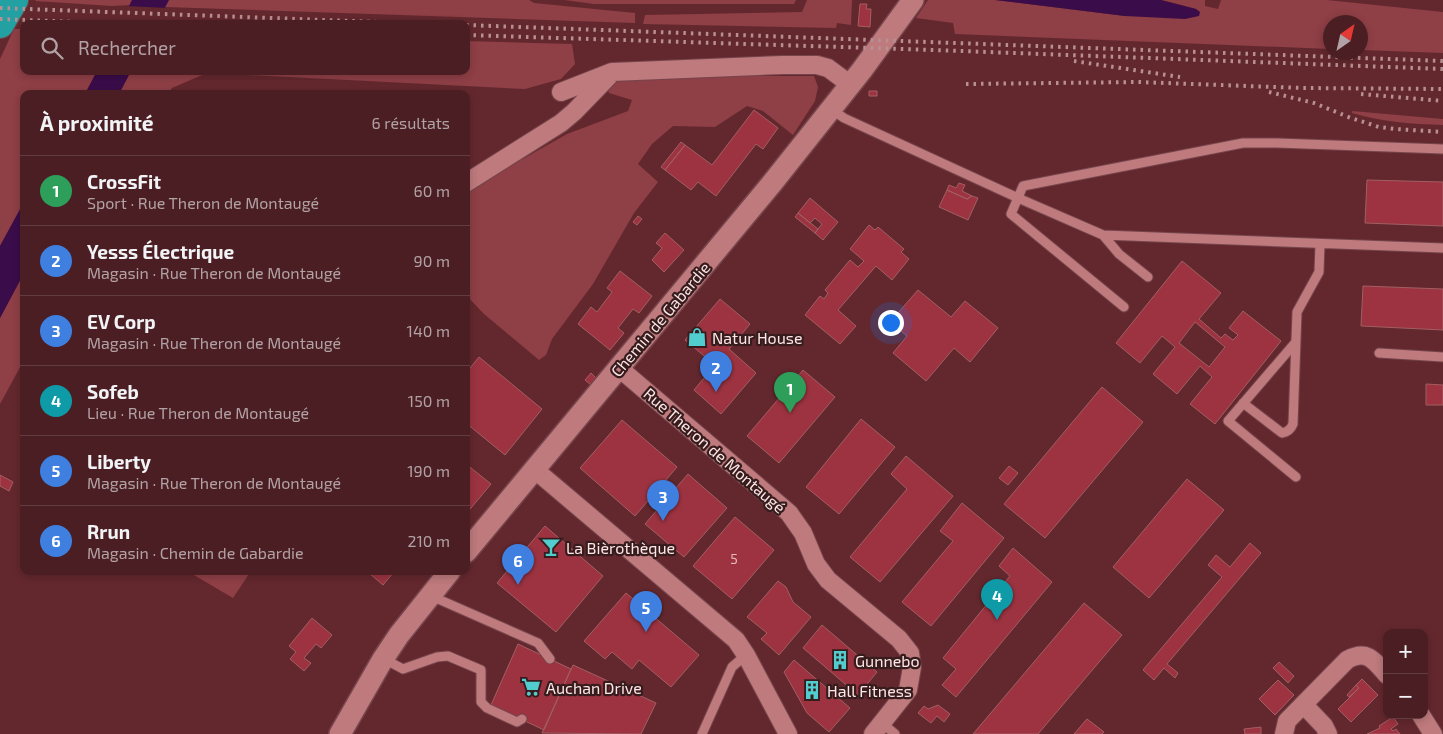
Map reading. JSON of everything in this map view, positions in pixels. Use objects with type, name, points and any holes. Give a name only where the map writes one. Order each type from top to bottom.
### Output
[{"type":"highway","points":[[0,24],[14,0]]},
{"type":"street","name":"Chemin de Gabardie","points":[[470,547],[851,85],[913,0]]},
{"type":"street","points":[[561,92],[612,72],[817,65],[828,68],[851,85]]},
{"type":"street","points":[[470,180],[561,123],[612,72]]},
{"type":"street","name":"Rue Theron de Montaugé","points":[[619,368],[789,513],[803,533],[816,564],[828,580],[900,639],[910,653],[912,667],[908,690],[883,730]]},
{"type":"street","points":[[534,469],[736,640],[788,734]]},
{"type":"street","points":[[340,734],[399,635],[447,575]]},
{"type":"street","points":[[1284,734],[1287,721],[1347,660],[1357,654],[1365,655],[1375,661],[1386,674]]},
{"type":"street","points":[[1304,705],[1324,726],[1328,734]]},
{"type":"street","points":[[1424,719],[1433,734]]},
{"type":"lane","points":[[831,109],[844,118],[1102,235],[1443,248]]},
{"type":"lane","points":[[1124,307],[1011,214],[1023,186],[1243,143],[1443,149]]},
{"type":"lane","points":[[1102,235],[1119,254],[1148,276]]},
{"type":"lane","points":[[1244,403],[1282,433],[1287,432],[1293,424],[1297,312],[1319,272],[1320,244]]},
{"type":"lane","points":[[1295,343],[1228,422],[1296,477]]},
{"type":"lane","points":[[1379,353],[1443,357]]},
{"type":"lane","points":[[432,594],[438,600],[538,643],[550,659]]},
{"type":"lane","points":[[702,734],[732,667],[746,655]]},
{"type":"lane","points":[[384,659],[403,669],[437,657],[448,656],[481,670],[481,702],[486,708],[517,722],[522,719]]},
{"type":"shaded area","points":[[36,0],[132,0],[130,5],[112,6]]},
{"type":"shaded area","points":[[132,0],[169,0],[158,20],[122,20]]},
{"type":"shaded area","points":[[169,0],[529,0],[534,3],[635,13],[635,23],[165,7]]},
{"type":"shaded area","points":[[564,0],[796,0],[794,4],[594,4]]},
{"type":"shaded area","points":[[807,0],[852,0],[851,25],[837,23],[836,28],[643,24],[645,15],[802,12]]},
{"type":"shaded area","points":[[928,0],[995,0],[1125,16],[1196,9],[1161,0],[1205,0],[1205,6],[1218,9],[1221,0],[1327,0],[1443,12],[1443,53],[1368,50],[1368,15],[1323,15],[1323,49],[955,34],[953,23],[916,18]]},
{"type":"shaded area","points":[[995,0],[1161,0],[1196,9],[1200,12],[1199,16],[1185,19],[1125,16]]},
{"type":"shaded area","points":[[14,29],[20,29],[20,75],[95,75],[87,90],[20,90],[20,209],[0,246],[0,59]]},
{"type":"shaded area","points":[[470,41],[572,44],[575,64],[561,79],[525,89],[247,75],[470,75]]},
{"type":"shaded area","points":[[95,75],[129,75],[121,90],[87,90]]},
{"type":"shaded area","points":[[129,75],[202,75],[170,90],[121,90]]},
{"type":"shaded area","points":[[665,76],[814,76],[818,87],[815,101],[793,135],[763,111],[747,106],[715,127],[673,126],[652,144],[638,164],[658,182],[634,213],[593,284],[552,339],[546,355],[539,360],[484,314],[470,299],[470,189],[567,134],[628,111],[632,100],[609,93],[607,87],[621,79]]},
{"type":"shaded area","points":[[1352,111],[1443,119],[1443,125],[1386,120],[1363,116],[1352,113]]},
{"type":"shaded area","points":[[20,209],[20,280],[0,318],[0,246]]},
{"type":"shaded area","points":[[20,280],[20,367],[0,404],[0,318]]},
{"type":"shaded area","points":[[194,575],[248,575],[233,598]]},
{"type":"pier","points":[[126,6],[167,8],[161,20],[120,20]]},
{"type":"building","points":[[860,4],[867,4],[866,9],[871,9],[870,27],[858,26]]},
{"type":"building","points":[[869,91],[877,91],[877,96],[869,96]]},
{"type":"building","points":[[754,110],[778,128],[763,149],[756,144],[716,196],[698,182],[691,190],[665,170],[685,145],[712,165]]},
{"type":"building","points":[[681,142],[685,145],[665,170],[661,167]]},
{"type":"building","points":[[1367,180],[1443,182],[1443,226],[1365,223]]},
{"type":"building","points":[[959,183],[965,185],[962,191],[972,196],[967,199],[947,190],[949,185],[956,188]]},
{"type":"building","points":[[947,190],[967,199],[972,196],[978,198],[968,220],[939,207]]},
{"type":"building","points":[[810,198],[838,222],[823,240],[815,233],[822,224],[815,218],[810,223],[798,213]]},
{"type":"building","points":[[798,213],[818,229],[815,233],[795,217]]},
{"type":"building","points":[[638,216],[642,219],[637,225],[633,222]]},
{"type":"building","points":[[869,225],[875,230],[878,227],[904,249],[901,252],[909,259],[892,280],[876,266],[838,310],[856,326],[840,344],[805,315],[820,296],[824,299],[828,293],[825,290],[850,260],[858,267],[864,261],[850,249]]},
{"type":"building","points":[[665,233],[684,250],[664,272],[652,260],[662,248],[656,243]]},
{"type":"building","points":[[1182,261],[1221,293],[1199,319],[1221,338],[1225,334],[1233,340],[1238,335],[1229,328],[1243,311],[1281,341],[1215,424],[1190,404],[1212,377],[1200,366],[1177,394],[1153,374],[1175,347],[1162,336],[1140,363],[1116,343]],"holes":[[[1195,322],[1225,347],[1209,367],[1179,343]]]},
{"type":"building","points":[[620,271],[652,296],[639,313],[633,309],[618,328],[624,333],[610,350],[578,324],[591,307],[597,312],[612,292],[607,288]]},
{"type":"building","points":[[1363,286],[1443,289],[1443,330],[1361,326]]},
{"type":"building","points":[[918,290],[951,317],[965,301],[998,328],[970,362],[954,348],[926,381],[893,353],[907,336],[890,322]]},
{"type":"building","points":[[720,299],[750,324],[729,349],[756,373],[721,414],[694,390],[715,365],[685,340]]},
{"type":"building","points":[[479,357],[542,409],[505,455],[470,426],[470,368]]},
{"type":"building","points":[[803,370],[835,397],[779,463],[747,436]]},
{"type":"building","points":[[591,373],[597,379],[591,385],[585,380]]},
{"type":"building","points":[[1426,384],[1443,385],[1443,405],[1426,405]]},
{"type":"building","points":[[1102,387],[1143,422],[1045,538],[1004,504]]},
{"type":"building","points":[[861,419],[895,447],[839,514],[806,487]]},
{"type":"building","points":[[622,420],[677,467],[635,516],[580,468]]},
{"type":"building","points":[[906,456],[953,496],[880,582],[850,557],[907,489],[891,474]]},
{"type":"building","points":[[1009,466],[1018,473],[1008,485],[999,478]]},
{"type":"building","points":[[470,467],[491,484],[470,509]]},
{"type":"building","points":[[688,474],[727,508],[684,557],[645,524]]},
{"type":"building","points":[[0,475],[13,482],[9,491],[0,486]]},
{"type":"building","points":[[1187,479],[1224,510],[1149,598],[1113,567]]},
{"type":"building","points":[[962,503],[1004,538],[931,626],[902,602],[953,541],[940,531]]},
{"type":"building","points":[[735,517],[774,550],[732,599],[693,566]]},
{"type":"building","points":[[545,526],[603,576],[556,632],[497,583]]},
{"type":"building","points":[[1250,543],[1261,553],[1167,664],[1178,673],[1175,678],[1164,668],[1154,680],[1143,670],[1222,577],[1208,565],[1216,555],[1230,567]]},
{"type":"building","points":[[1013,548],[1052,582],[956,697],[942,685],[956,669],[943,658],[1010,576],[999,566]]},
{"type":"building","points":[[371,575],[391,575],[383,585]]},
{"type":"building","points":[[778,581],[786,587],[793,602],[811,617],[779,655],[761,639],[767,633],[747,617]]},
{"type":"building","points":[[626,593],[699,655],[671,687],[639,660],[632,669],[612,652],[605,659],[584,641]]},
{"type":"building","points":[[1084,603],[1122,635],[1038,734],[973,734]]},
{"type":"building","points":[[312,618],[332,635],[321,648],[316,644],[304,658],[311,663],[304,671],[290,659],[296,652],[289,646]]},
{"type":"building","name":"Gunnebo","points":[[822,625],[877,672],[858,695],[803,648]]},
{"type":"building","name":"Auchan Drive","points":[[518,644],[571,669],[544,730],[491,705]]},
{"type":"building","name":"Hall Fitness","points":[[794,660],[850,708],[829,732],[807,713],[784,672]]},
{"type":"building","points":[[1279,662],[1294,676],[1288,683],[1273,668]]},
{"type":"building","points":[[573,665],[656,703],[641,734],[542,733]]},
{"type":"building","points":[[1362,679],[1378,695],[1351,722],[1338,709],[1359,688],[1356,685]]},
{"type":"building","points":[[1278,680],[1294,695],[1275,715],[1259,699]]},
{"type":"building","points":[[1356,685],[1359,688],[1349,697],[1347,695]]},
{"type":"building","points":[[938,705],[950,714],[944,722],[937,716],[931,723],[918,713],[924,706],[928,709]]},
{"type":"building","points":[[1087,719],[1104,732],[1102,734],[1074,734]]},
{"type":"building","points":[[1390,719],[1394,719],[1398,724],[1391,729],[1393,731],[1396,729],[1400,734],[1367,734],[1380,728],[1379,726]]},
{"type":"building","points":[[1261,727],[1261,734],[1245,734],[1244,729]]},
{"type":"railway","points":[[0,8],[325,20]]},
{"type":"railway","points":[[0,19],[26,20]]},
{"type":"railway","points":[[470,25],[1443,61]]},
{"type":"railway","points":[[470,35],[1443,69]]},
{"type":"railway","points":[[1074,61],[1180,77]]},
{"type":"railway","points":[[966,84],[1138,82],[1302,88],[1443,89]]},
{"type":"railway","points":[[1269,92],[1314,103],[1379,127],[1443,132]]},
{"type":"railway","points":[[1361,94],[1443,101]]},
{"type":"place","name":"Natur House","points":[[697,337]]},
{"type":"place","name":"Yesss Électrique","points":[[716,392]]},
{"type":"place","name":"CrossFit","points":[[790,413]]},
{"type":"place","name":"EV Corp","points":[[663,521]]},
{"type":"place","name":"La Bièrothèque","points":[[551,547]]},
{"type":"place","name":"Rrun","points":[[518,585]]},
{"type":"place","name":"Sofeb","points":[[997,620]]},
{"type":"place","name":"Liberty","points":[[646,632]]},
{"type":"place","name":"Gunnebo","points":[[840,660]]},
{"type":"place","name":"Auchan Drive","points":[[531,687]]},
{"type":"place","name":"Hall Fitness","points":[[812,690]]}]
